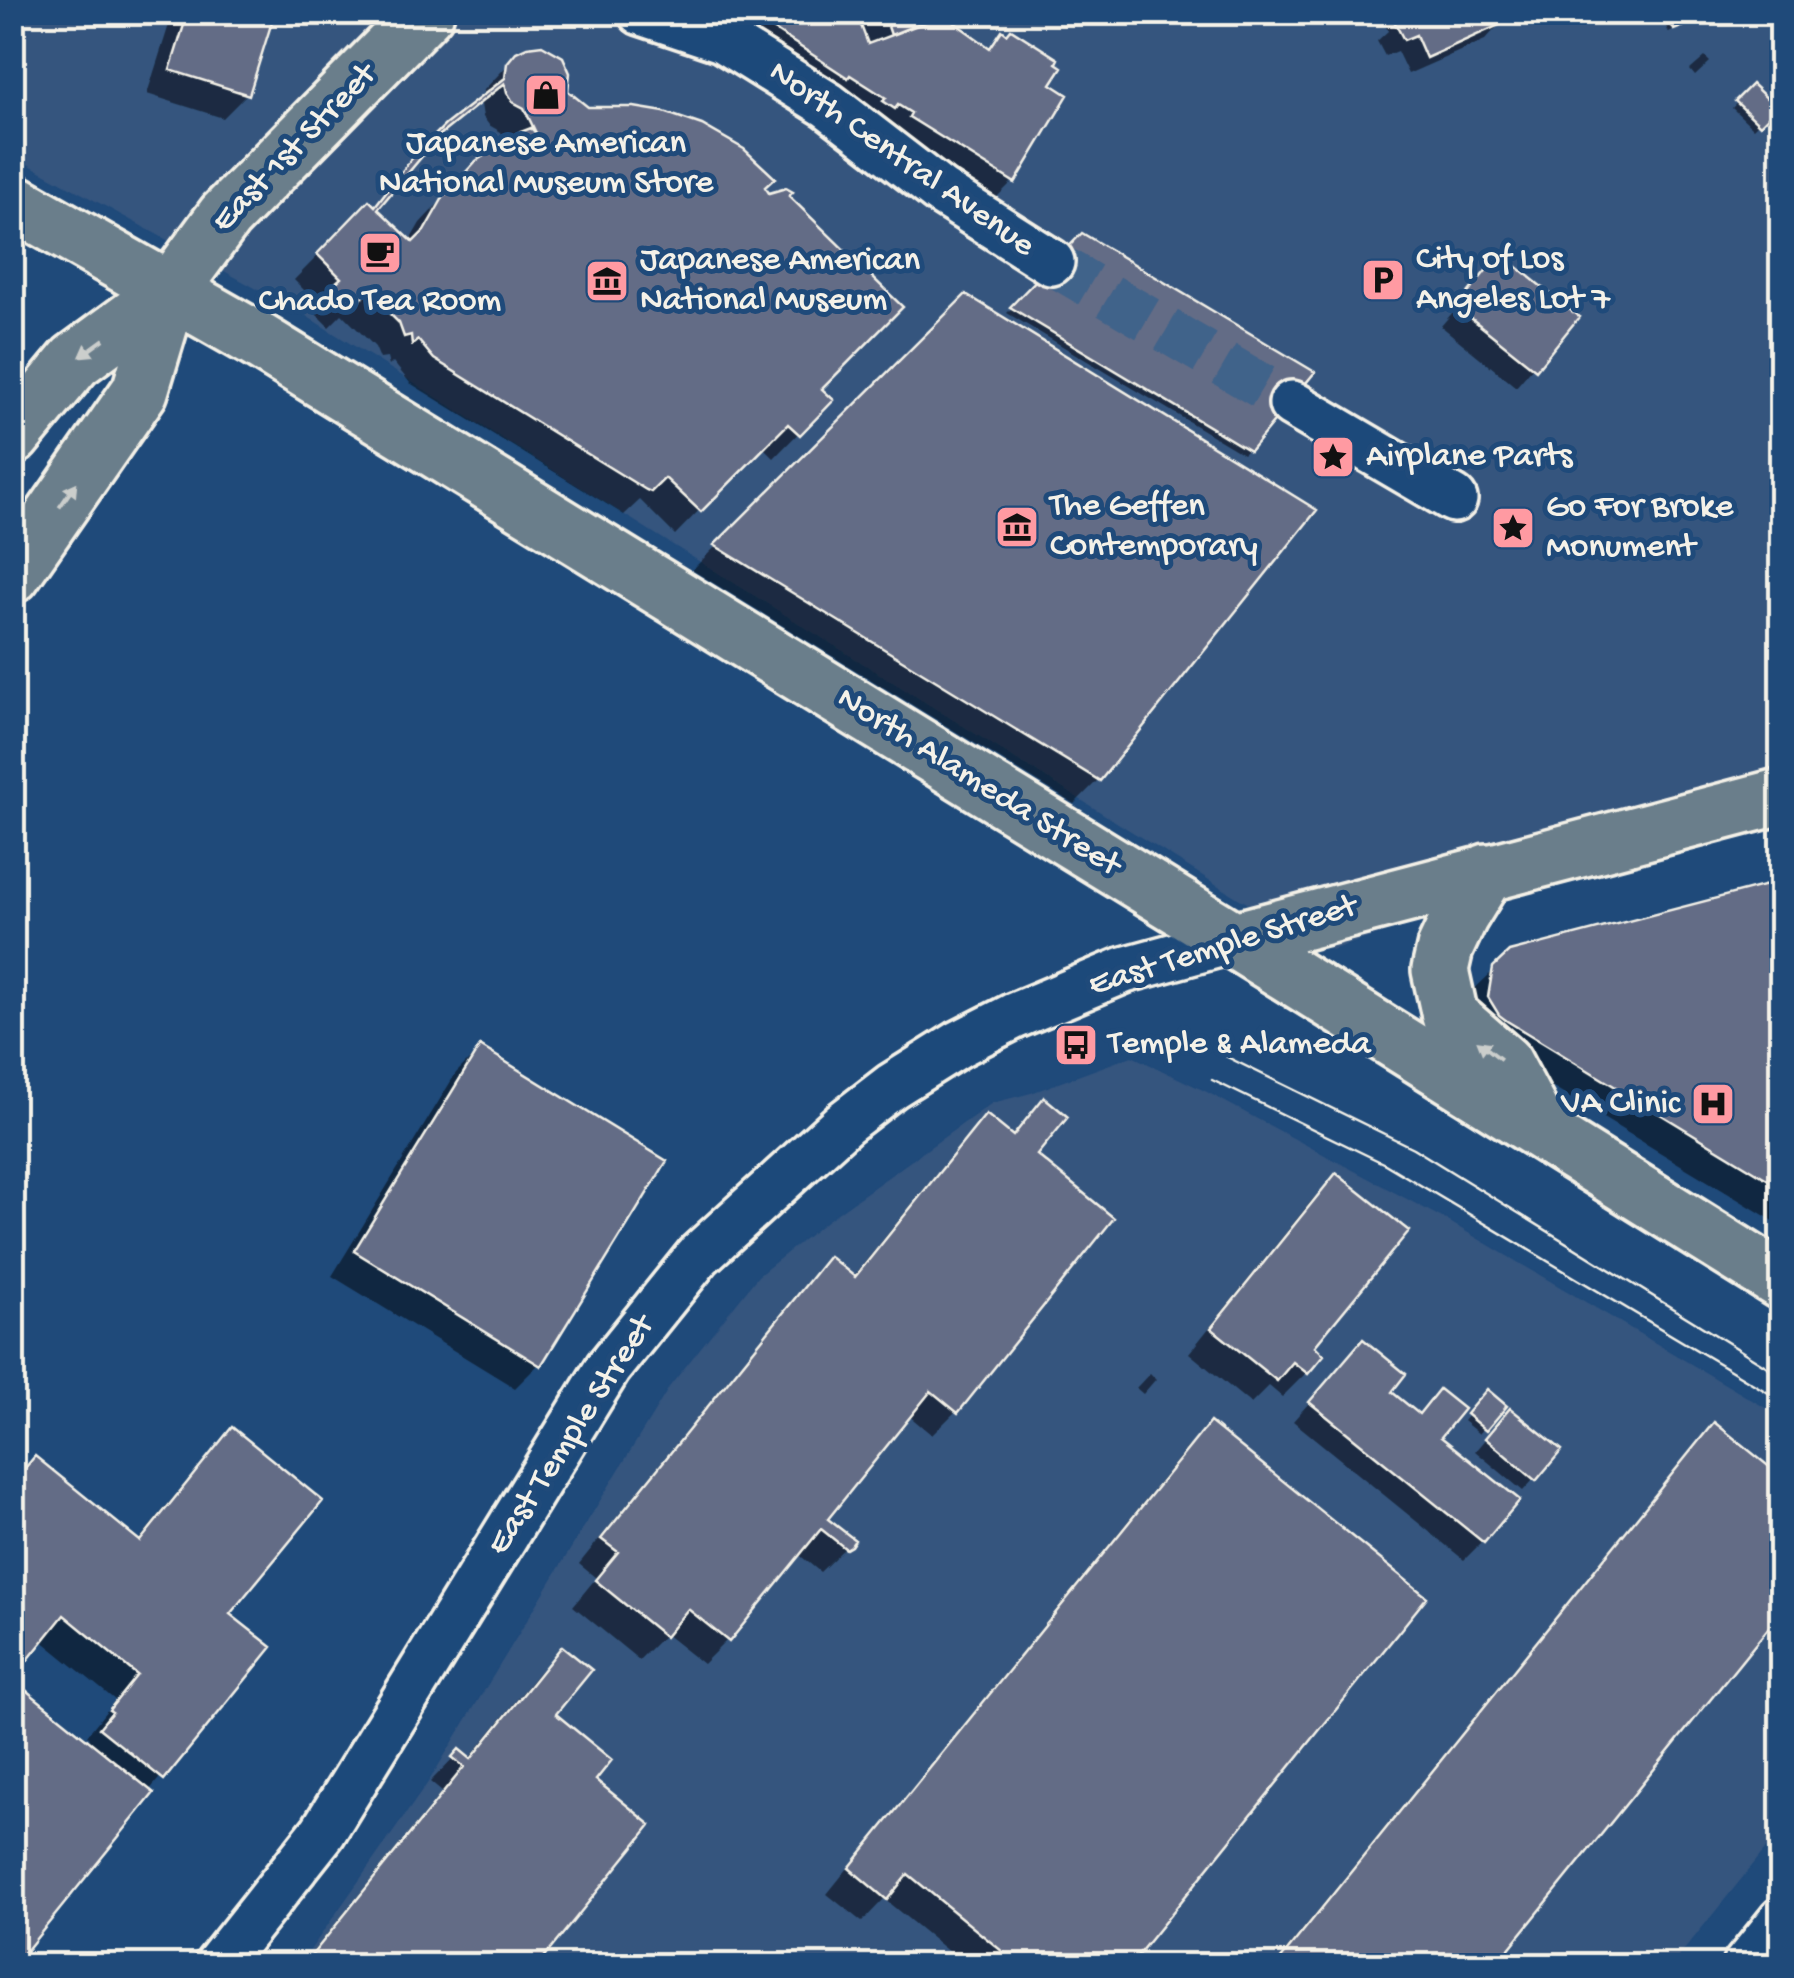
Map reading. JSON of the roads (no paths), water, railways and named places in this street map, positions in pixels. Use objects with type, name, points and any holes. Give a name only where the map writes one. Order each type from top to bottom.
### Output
[{"type":"main road","name":"East 1st Street","points":[[12,436],[75,360],[170,291],[225,216],[426,12]]},
{"type":"main road","name":"North Alameda Street","points":[[12,201],[257,340],[1782,1282]]},
{"type":"main road","name":"East 1st Street","points":[[12,575],[140,391],[170,291]]},
{"type":"main road","name":"East Temple Street","points":[[1234,940],[1782,796]]},
{"type":"main road","points":[[1487,872],[1446,948],[1440,970],[1446,1001],[1450,1016],[1504,1062],[1540,1131]]},
{"type":"street","name":"North Central Avenue","points":[[641,12],[722,39],[828,105],[941,192],[1051,262]]},
{"type":"street","points":[[1292,404],[1454,499]]},
{"type":"street","name":"East Temple Street","points":[[217,1966],[323,1832],[608,1368],[698,1255],[844,1124],[892,1086],[959,1044],[1014,1016],[1124,970],[1234,940]]},
{"type":"street","points":[[1745,1966],[1782,1920]]},
{"type":"tunnel","points":[[1051,262],[1292,404]]},
{"type":"tram line","points":[[1223,1055],[1413,1148],[1782,1376]]},
{"type":"tram line","points":[[1212,1080],[1385,1164],[1782,1401]]},
{"type":"place","name":"Japanese American National Museum Store","points":[[546,95]]},
{"type":"place","name":"Chado Tea Room","points":[[380,253]]},
{"type":"place","name":"City of Los Angeles Lot 7","points":[[1383,280]]},
{"type":"place","name":"Japanese American National Museum","points":[[607,281]]},
{"type":"place","name":"Airplane Parts","points":[[1333,457]]},
{"type":"place","name":"The Geffen Contemporary","points":[[1017,527]]},
{"type":"place","name":"Go For Broke Monument","points":[[1513,528]]},
{"type":"place","name":"Temple & Alameda","points":[[1076,1045]]},
{"type":"place","name":"VA Clinic","points":[[1713,1104]]}]
